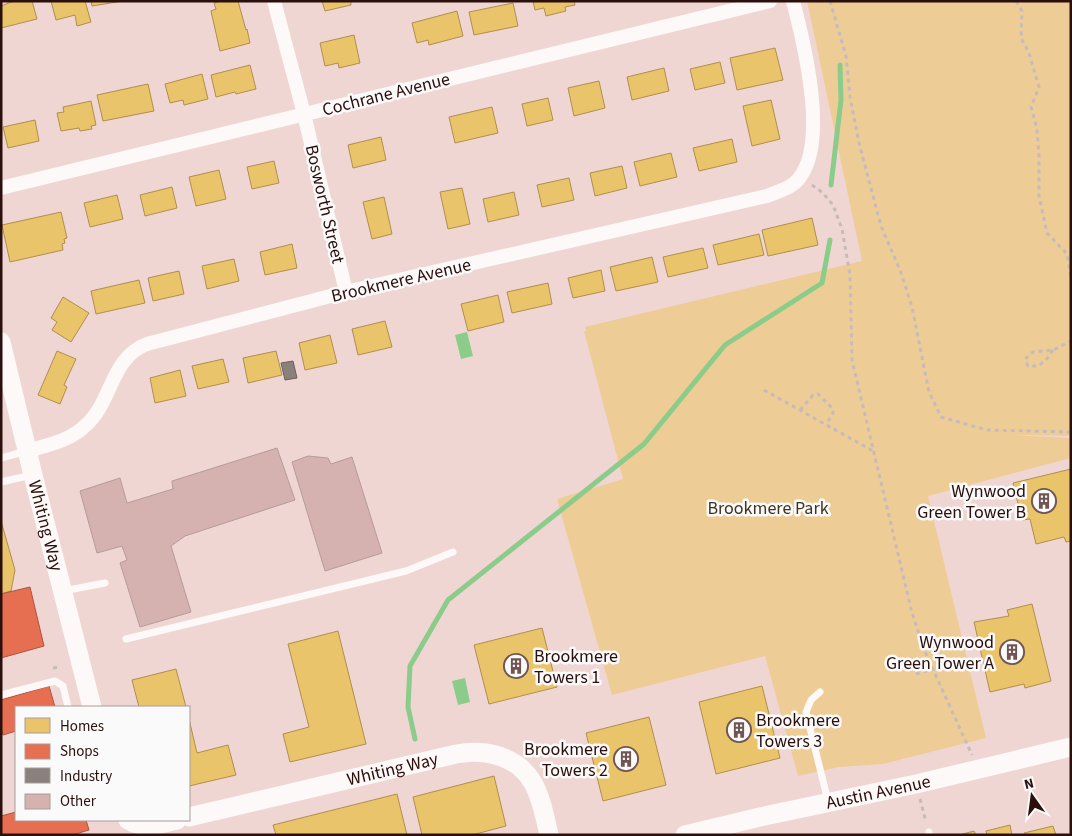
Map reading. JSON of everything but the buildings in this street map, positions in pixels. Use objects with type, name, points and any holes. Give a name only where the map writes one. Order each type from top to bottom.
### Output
[{"type":"street","name":"Bosworth Street","points":[[274,1],[304,114],[346,292]]},
{"type":"street","name":"Cochrane Avenue","points":[[1,188],[770,1]]},
{"type":"street","name":"Brookmere Avenue","points":[[27,451],[67,439],[88,424],[95,416],[122,362],[138,347],[346,292],[767,196],[789,187],[800,178],[808,161],[812,135],[812,100],[805,46],[793,1]]},
{"type":"street","name":"Whiting Way","points":[[1,342],[92,706]]},
{"type":"street","name":"Austin Avenue","points":[[685,835],[916,784],[1071,747]]},
{"type":"street","name":"Whiting Way","points":[[190,817],[470,751],[494,754],[504,758],[529,777],[538,794],[550,835]]},
{"type":"street","points":[[130,821],[148,826],[172,821]]},
{"type":"lane","points":[[1,458],[27,451]]},
{"type":"lane","points":[[1,482],[33,475]]},
{"type":"lane","points":[[126,639],[406,571],[453,552]]},
{"type":"lane","points":[[63,591],[105,583]]},
{"type":"lane","points":[[1,695],[55,682],[62,686],[67,706]]},
{"type":"lane","points":[[820,692],[810,700],[806,712],[828,802]]},
{"type":"path","points":[[830,1],[846,56],[850,97],[859,143],[881,226],[900,270],[912,307],[930,392],[941,417],[987,430],[1071,432]]},
{"type":"path","points":[[1016,1],[1022,12],[1021,38],[1029,52],[1039,87],[1031,107],[1037,129],[1039,196],[1048,233],[1067,254],[1071,278]]},
{"type":"path","points":[[808,182],[823,193],[834,205],[842,228],[850,275],[852,360],[912,613],[933,670],[978,769]]},
{"type":"path","points":[[1053,350],[1046,360],[1038,366],[1028,366],[1025,359],[1033,352],[1053,350],[1071,341]]},
{"type":"path","points":[[764,390],[874,452]]},
{"type":"path","points":[[800,410],[813,395],[818,394],[833,410],[826,425]]},
{"type":"path","points":[[916,674],[933,670]]},
{"type":"path","points":[[916,784],[929,834]]},
{"type":"green space","name":"Brookmere Park","points":[[807,1],[1071,1],[1071,436],[1013,435],[1071,438],[1071,458],[928,496],[986,738],[883,764],[839,767],[798,776],[765,656],[612,695],[557,499],[623,479],[584,331],[586,331],[585,327],[862,261]]},
{"type":"shaded area","points":[[467,332],[473,356],[461,359],[455,335]]},
{"type":"shaded area","points":[[465,678],[470,702],[458,705],[452,681]]},
{"type":"waterway","points":[[831,185],[841,100],[840,65]]},
{"type":"waterway","points":[[415,739],[408,707],[410,666],[448,600],[644,444],[725,345],[822,283],[830,240]]},
{"type":"place","name":"Wynwood Green Tower B","points":[[1044,501]]},
{"type":"place","name":"Wynwood Green Tower A","points":[[1012,652]]},
{"type":"place","name":"Brookmere Towers 1","points":[[516,666]]},
{"type":"place","name":"Brookmere Towers 3","points":[[739,730]]},
{"type":"place","name":"Brookmere Towers 2","points":[[626,759]]}]
